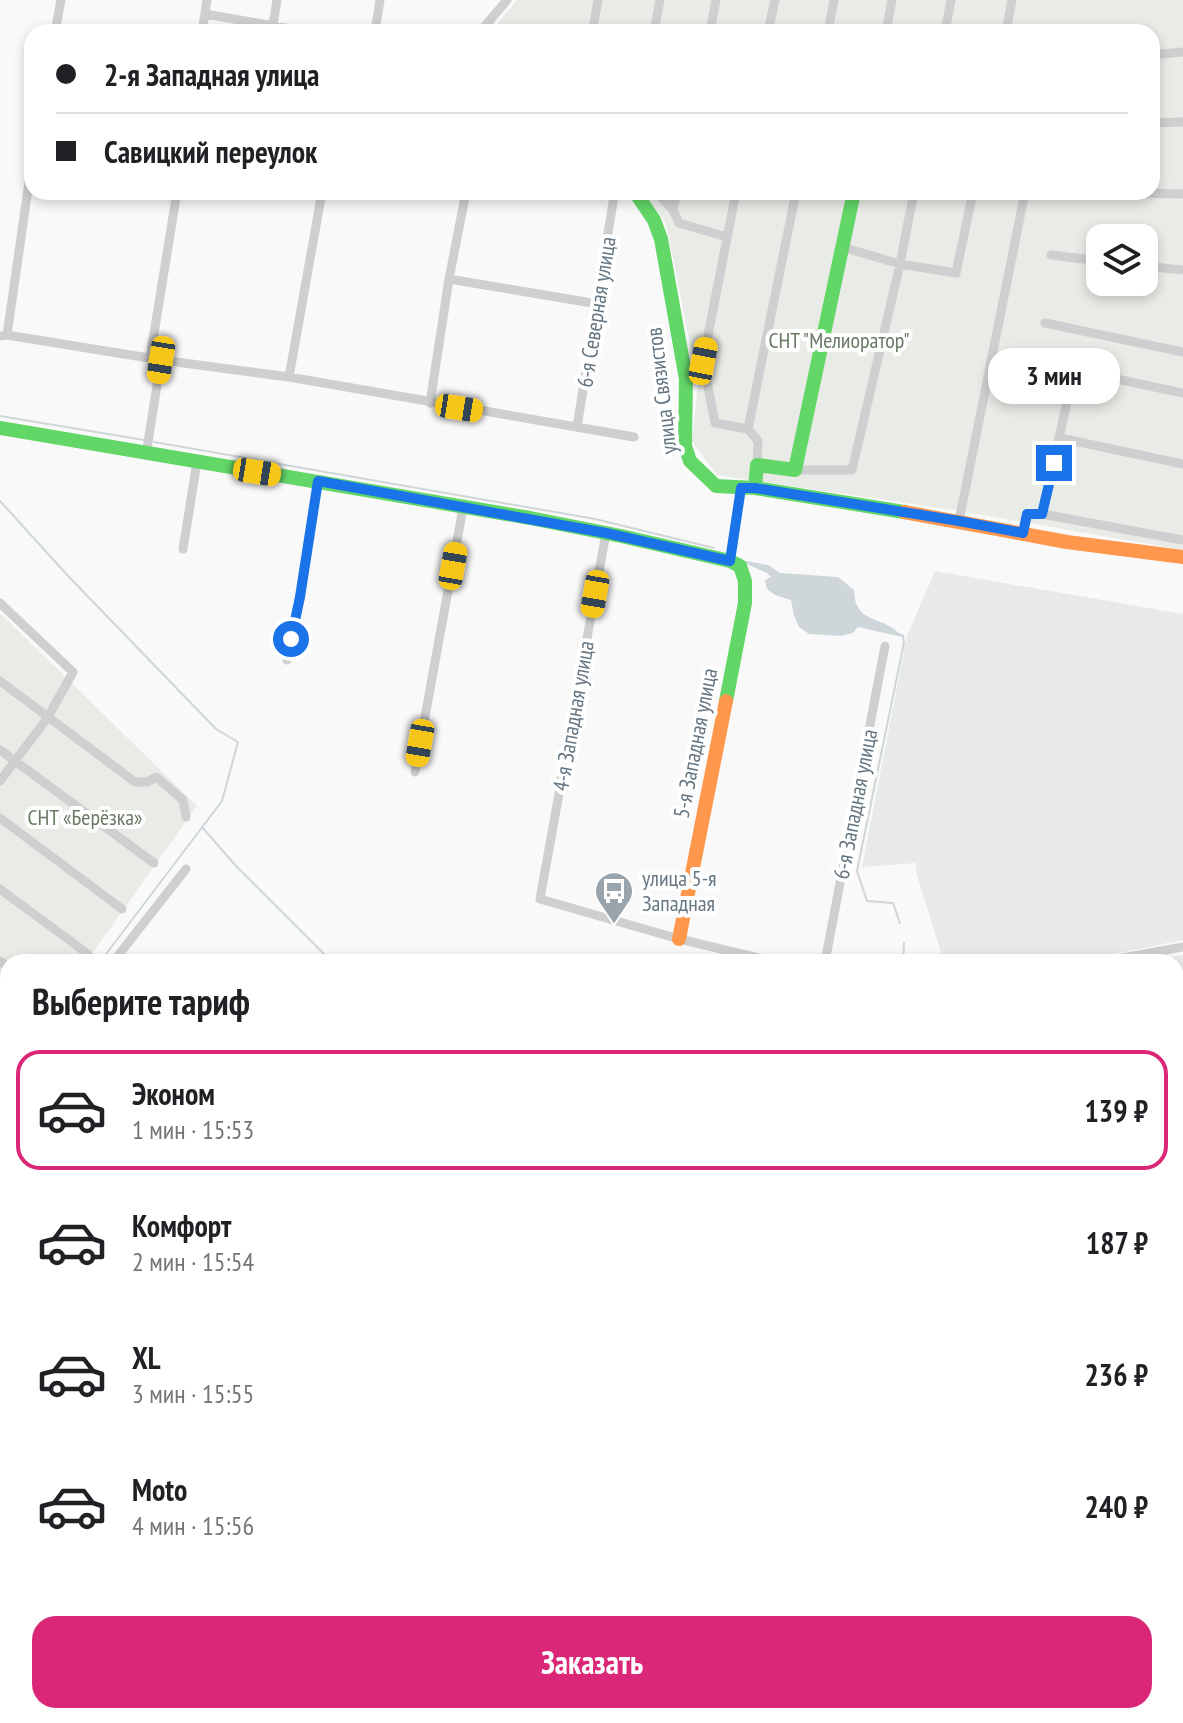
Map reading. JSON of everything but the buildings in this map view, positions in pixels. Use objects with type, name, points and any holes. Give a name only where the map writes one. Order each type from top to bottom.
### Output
[{"type":"street","points":[[56,24],[61,0]]},
{"type":"street","points":[[203,24],[207,0]]},
{"type":"street","points":[[273,24],[277,0]]},
{"type":"street","points":[[376,24],[380,0]]},
{"type":"street","points":[[487,24],[507,0]]},
{"type":"street","points":[[594,24],[598,0]]},
{"type":"street","points":[[656,24],[660,0]]},
{"type":"street","points":[[712,24],[716,0]]},
{"type":"street","points":[[770,24],[775,0]]},
{"type":"street","points":[[830,24],[834,0]]},
{"type":"street","points":[[888,24],[892,0]]},
{"type":"street","points":[[946,24],[951,0]]},
{"type":"street","points":[[1008,24],[1012,0]]},
{"type":"street","points":[[205,14],[267,24]]},
{"type":"street","points":[[1160,54],[1183,52]]},
{"type":"street","points":[[1160,123],[1183,122]]},
{"type":"street","points":[[1160,194],[1183,194]]},
{"type":"street","points":[[26,200],[3,336],[289,377],[634,437]]},
{"type":"street","points":[[150,358],[176,200]]},
{"type":"street","points":[[289,377],[321,200]]},
{"type":"street","points":[[430,403],[464,200]]},
{"type":"street","name":"6-я Северная улица","points":[[577,427],[613,200]]},
{"type":"street","name":"улица Связистов","points":[[640,200],[654,220],[662,243],[686,379],[685,446],[690,461],[716,486],[748,488]]},
{"type":"street","points":[[664,200],[679,223],[727,237]]},
{"type":"street","points":[[673,210],[675,200]]},
{"type":"street","points":[[0,428],[606,533],[730,561],[748,488],[757,465],[758,441],[748,429],[715,423],[703,361],[734,200]]},
{"type":"street","points":[[748,429],[794,200]]},
{"type":"street","points":[[795,470],[852,200]]},
{"type":"street","points":[[757,465],[795,470],[852,470],[912,200]]},
{"type":"street","points":[[842,247],[900,264],[956,273],[971,200]]},
{"type":"street","points":[[959,521],[1023,200]]},
{"type":"street","points":[[1051,255],[1086,259]]},
{"type":"street","points":[[1158,267],[1183,270]]},
{"type":"street","points":[[449,279],[598,304]]},
{"type":"street","points":[[1045,323],[1183,352]]},
{"type":"street","points":[[146,455],[161,360]]},
{"type":"street","points":[[1042,514],[1074,370],[1183,393]]},
{"type":"street","points":[[1060,438],[1183,464]]},
{"type":"street","points":[[183,549],[197,462]]},
{"type":"street","points":[[287,660],[318,481]]},
{"type":"street","points":[[748,488],[959,521],[1067,542],[1183,557]]},
{"type":"street","points":[[415,772],[463,508]]},
{"type":"street","points":[[1023,533],[1027,514],[1042,514],[1183,540]]},
{"type":"street","name":"4-я Западная улица","points":[[606,533],[540,899],[679,939]]},
{"type":"street","name":"5-я Западная улица","points":[[679,939],[745,603],[745,581],[740,566],[730,561]]},
{"type":"street","points":[[0,603],[73,672],[48,717],[0,781]]},
{"type":"street","name":"6-я Западная улица","points":[[827,954],[885,646]]},
{"type":"street","points":[[0,681],[135,782],[147,782],[156,777],[183,800],[186,817]]},
{"type":"street","points":[[0,750],[154,863]]},
{"type":"street","points":[[0,818],[122,909]]},
{"type":"street","points":[[119,954],[186,869]]},
{"type":"street","points":[[0,889],[88,954]]},
{"type":"street","points":[[679,939],[742,954]]},
{"type":"street","points":[[1144,954],[1183,947]]},
{"type":"shaded area","points":[[741,560],[768,565],[780,573],[838,577],[854,590],[856,602],[865,615],[888,625],[902,637],[858,627],[853,633],[841,636],[809,634],[799,627],[791,600],[767,589],[765,580],[771,577]]},
{"type":"shaded area","points":[[935,571],[1183,614],[1183,940],[1114,954],[942,954],[916,872],[916,863],[862,867],[907,636]]},
{"type":"green space","name":"СНТ \"Мелиоратор\"","points":[[517,0],[1183,0],[1183,550],[954,510],[717,475],[692,442],[698,385],[666,223],[649,200],[1160,200],[1160,24],[498,24]]},
{"type":"green space","name":"СНТ «Берёзка»","points":[[0,613],[197,806],[92,954],[0,954]]},
{"type":"waterway","points":[[0,416],[144,440]]},
{"type":"waterway","points":[[154,442],[595,519],[714,548]]},
{"type":"waterway","points":[[0,501],[216,729],[238,742],[222,801],[106,954]]},
{"type":"waterway","points":[[745,562],[765,571]]},
{"type":"waterway","points":[[899,634],[903,636],[904,643],[857,871],[867,901],[893,903],[900,923]]},
{"type":"waterway","points":[[202,827],[235,865],[324,954]]},
{"type":"waterway","points":[[903,954],[904,943]]},
{"type":"traffic: fast","points":[[640,200],[654,220],[661,239],[686,379],[685,446],[690,461],[716,486],[755,488],[904,512]]},
{"type":"traffic: fast","points":[[755,488],[757,465],[795,470],[852,200]]},
{"type":"traffic: fast","points":[[0,428],[530,518],[730,561],[740,566],[745,581],[745,603],[726,701]]},
{"type":"traffic: slow","points":[[904,512],[1067,542],[1183,557]]},
{"type":"traffic: slow","points":[[679,939],[726,701]]},
{"type":"place","name":"улица 5-я Западная","points":[[614,925]]},
{"type":"route","points":[[291,639],[318,481],[606,533],[730,561],[741,488],[1023,533],[1027,514],[1042,514],[1054,463]]}]
